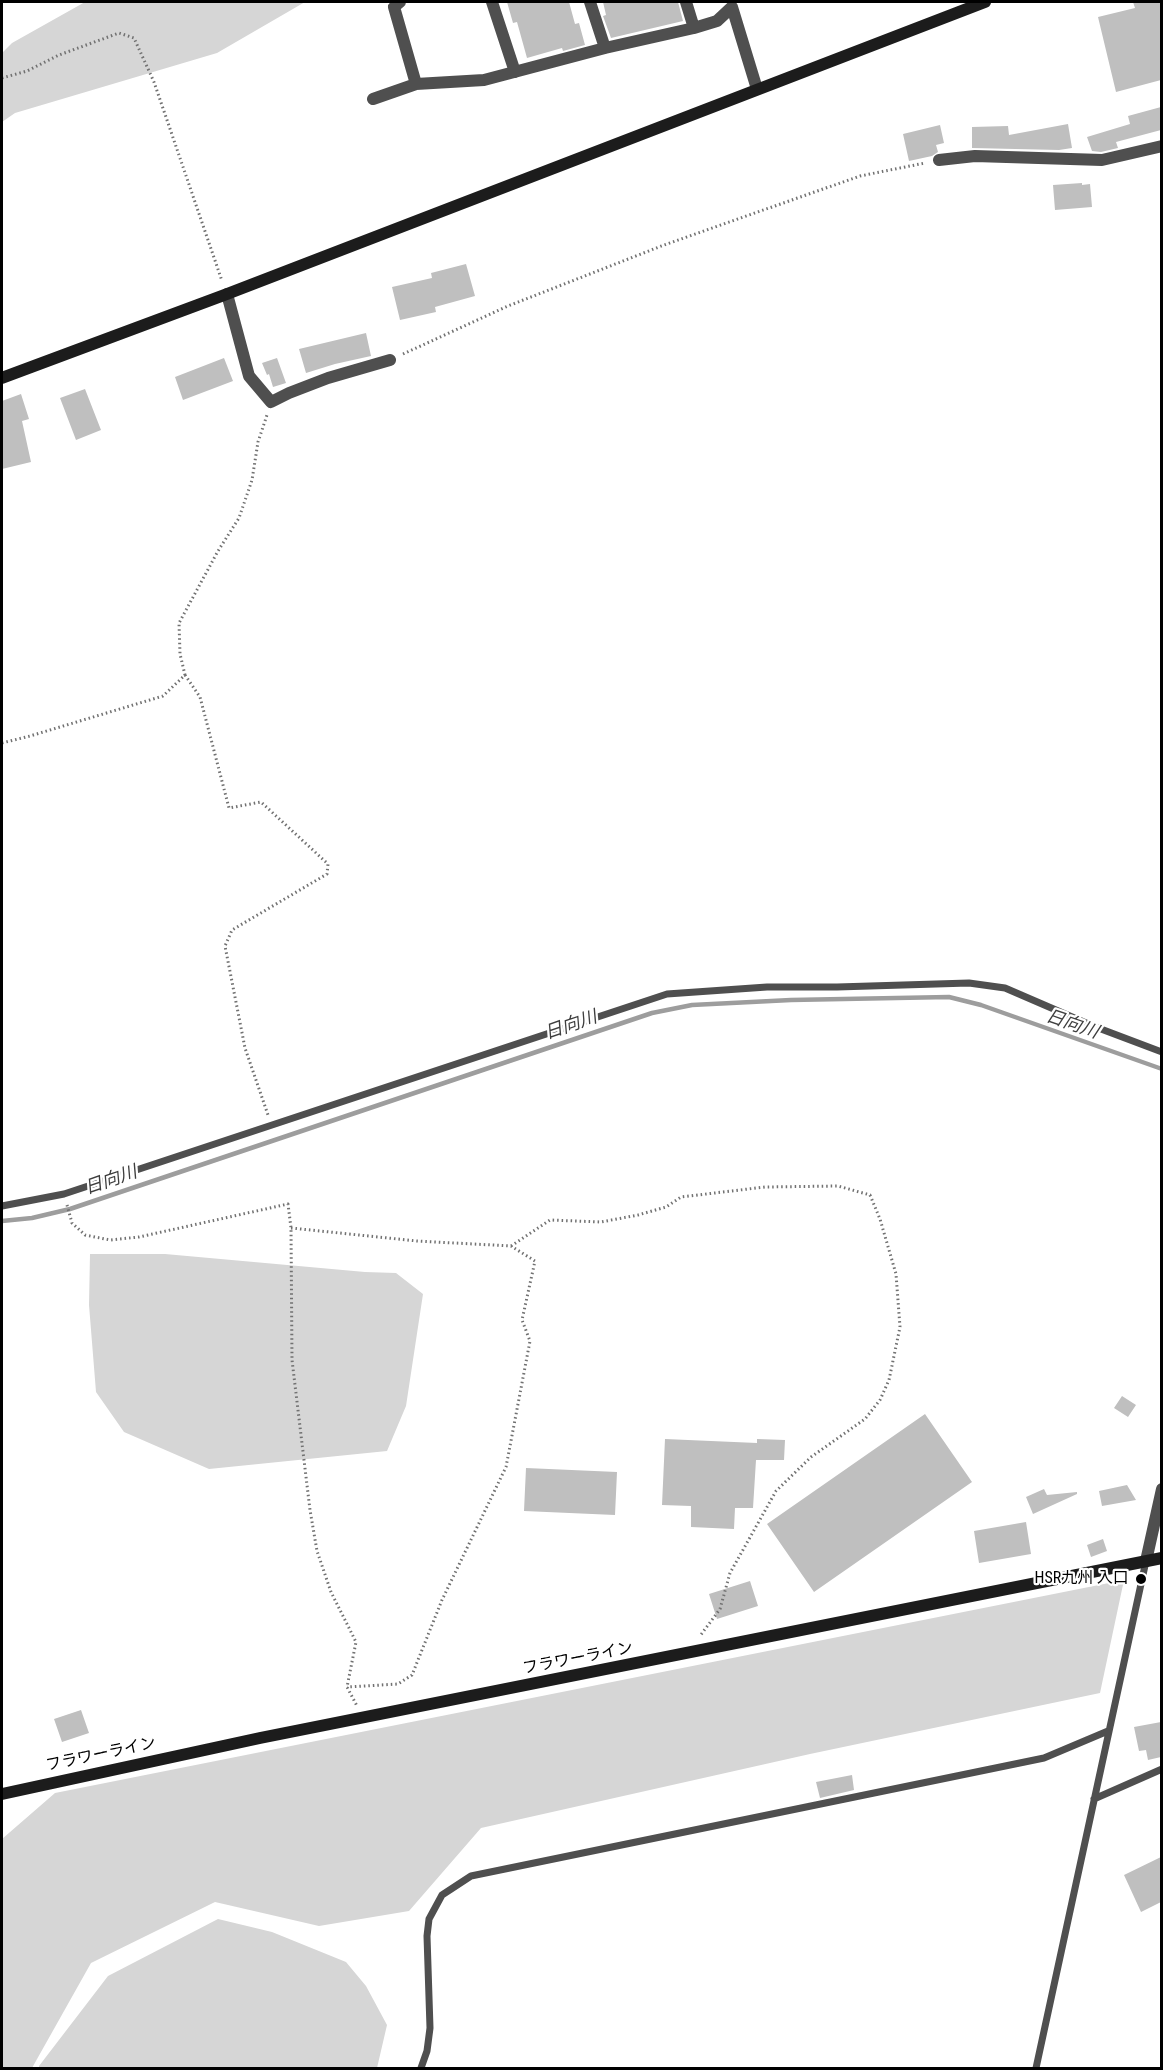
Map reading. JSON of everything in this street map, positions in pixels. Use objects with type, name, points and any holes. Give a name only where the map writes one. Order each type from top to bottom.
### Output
[{"type":"street","points":[[400,2],[394,7],[416,84]]},
{"type":"street","points":[[492,2],[515,72]]},
{"type":"street","points":[[590,2],[605,48]]},
{"type":"street","points":[[686,2],[694,28]]},
{"type":"street","points":[[2,378],[227,294],[985,2]]},
{"type":"street","points":[[373,99],[416,84],[484,80],[605,48],[694,28],[717,21],[737,4],[757,89]]},
{"type":"street","points":[[939,160],[975,156],[1102,160],[1161,146]]},
{"type":"street","points":[[227,294],[249,376],[272,402],[328,378],[390,360]]},
{"type":"street","points":[[1146,1562],[1161,1489]]},
{"type":"street","name":"フラワーライン","points":[[2,1794],[363,1718],[1161,1558]]},
{"type":"lane","points":[[2,1206],[64,1194],[667,994],[767,987],[969,982],[1005,988],[1161,1052]]},
{"type":"lane","points":[[1036,2068],[1146,1562]]},
{"type":"lane","points":[[421,2068],[427,2051],[429,2028],[427,1936],[429,1920],[442,1894],[471,1876],[1013,1766],[1044,1758],[1108,1731]]},
{"type":"lane","points":[[1094,1799],[1161,1769]]},
{"type":"path","points":[[2,78],[27,71],[59,55],[119,33],[134,38],[154,82],[227,294]]},
{"type":"path","points":[[390,360],[508,306],[664,245],[860,176],[939,160]]},
{"type":"path","points":[[272,402],[258,442],[252,480],[239,518],[178,623],[180,654],[186,675],[200,697],[229,808],[261,802],[328,864],[327,874],[232,930],[225,946],[246,1048],[272,1125]]},
{"type":"path","points":[[2,742],[163,696],[186,675]]},
{"type":"path","points":[[511,1246],[550,1220],[601,1222],[666,1207],[681,1197],[765,1187],[838,1186],[870,1195],[880,1219],[896,1274],[900,1327],[889,1380],[880,1400],[865,1419],[811,1457],[776,1491],[730,1573],[720,1609],[687,1654]]},
{"type":"path","points":[[67,1203],[72,1223],[85,1235],[110,1240],[139,1237],[288,1204],[291,1228],[292,1360],[310,1510],[317,1551],[331,1592],[356,1642],[347,1687],[363,1718]]},
{"type":"path","points":[[291,1228],[417,1241],[511,1246],[535,1261],[522,1320],[530,1341],[506,1467],[442,1600],[411,1675],[398,1684],[347,1687]]},
{"type":"shaded area","points":[[85,2],[305,2],[217,53],[15,113],[2,122],[2,53],[12,43]]},
{"type":"shaded area","points":[[90,1254],[165,1254],[396,1273],[423,1294],[406,1406],[387,1451],[209,1469],[124,1432],[96,1392],[89,1305]]},
{"type":"shaded area","points":[[1124,1580],[1100,1693],[810,1754],[481,1828],[409,1911],[319,1926],[215,1902],[91,1963],[32,2068],[2,2068],[2,1839],[55,1793]]},
{"type":"shaded area","points":[[218,1919],[272,1932],[346,1962],[366,1986],[387,2025],[377,2068],[39,2068],[108,1976]]},
{"type":"building","points":[[507,2],[569,2],[575,24],[579,23],[585,45],[563,51],[562,48],[527,58],[517,22],[513,23]]},
{"type":"building","points":[[603,2],[678,2],[683,21],[611,38],[603,16],[606,15]]},
{"type":"building","points":[[1133,2],[1161,2],[1161,80],[1116,92],[1098,17],[1135,8]]},
{"type":"building","points":[[1161,107],[1161,130],[1116,142],[1118,148],[1101,152],[1092,151],[1087,137],[1130,124],[1128,116]]},
{"type":"building","points":[[1068,124],[1072,148],[1059,150],[972,148],[972,127],[1008,126],[1009,135]]},
{"type":"building","points":[[940,125],[944,143],[936,145],[938,152],[932,156],[909,161],[903,134]]},
{"type":"building","points":[[1082,183],[1082,185],[1090,184],[1092,207],[1055,210],[1053,185]]},
{"type":"building","points":[[466,264],[475,296],[435,307],[436,312],[400,320],[392,287],[432,278],[431,273]]},
{"type":"building","points":[[366,333],[371,356],[306,373],[299,349]]},
{"type":"building","points":[[224,358],[233,381],[183,400],[175,377]]},
{"type":"building","points":[[277,358],[286,383],[273,387],[262,363]]},
{"type":"building","points":[[85,389],[101,430],[76,440],[60,398]]},
{"type":"building","points":[[21,394],[29,419],[22,421],[31,462],[2,469],[2,401]]},
{"type":"building","points":[[1122,1396],[1136,1405],[1128,1417],[1114,1408]]},
{"type":"building","points":[[925,1414],[972,1482],[814,1592],[767,1524]]},
{"type":"building","points":[[665,1439],[757,1443],[757,1439],[785,1440],[784,1460],[756,1460],[753,1508],[735,1508],[734,1529],[691,1527],[691,1506],[662,1505]]},
{"type":"building","points":[[526,1468],[617,1472],[615,1515],[524,1511]]},
{"type":"building","points":[[1127,1485],[1136,1500],[1102,1506],[1099,1491]]},
{"type":"building","points":[[1044,1489],[1047,1495],[1077,1492],[1077,1494],[1033,1514],[1026,1497]]},
{"type":"building","points":[[1026,1522],[1031,1554],[979,1563],[974,1531]]},
{"type":"building","points":[[1103,1539],[1107,1551],[1091,1557],[1087,1545]]},
{"type":"building","points":[[750,1581],[758,1606],[717,1619],[709,1594]]},
{"type":"building","points":[[81,1710],[89,1733],[62,1742],[54,1719]]},
{"type":"building","points":[[1161,1722],[1161,1757],[1148,1760],[1146,1750],[1139,1751],[1134,1727]]},
{"type":"building","points":[[852,1775],[854,1790],[820,1798],[816,1782]]},
{"type":"building","points":[[1161,1857],[1161,1902],[1141,1912],[1124,1875]]},
{"type":"waterway","name":"日向川","points":[[2,1221],[32,1218],[70,1209],[652,1013],[692,1005],[791,1000],[949,997],[981,1005],[1162,1069]]},
{"type":"place","name":"HSR九州 入口","points":[[1141,1579]]}]
